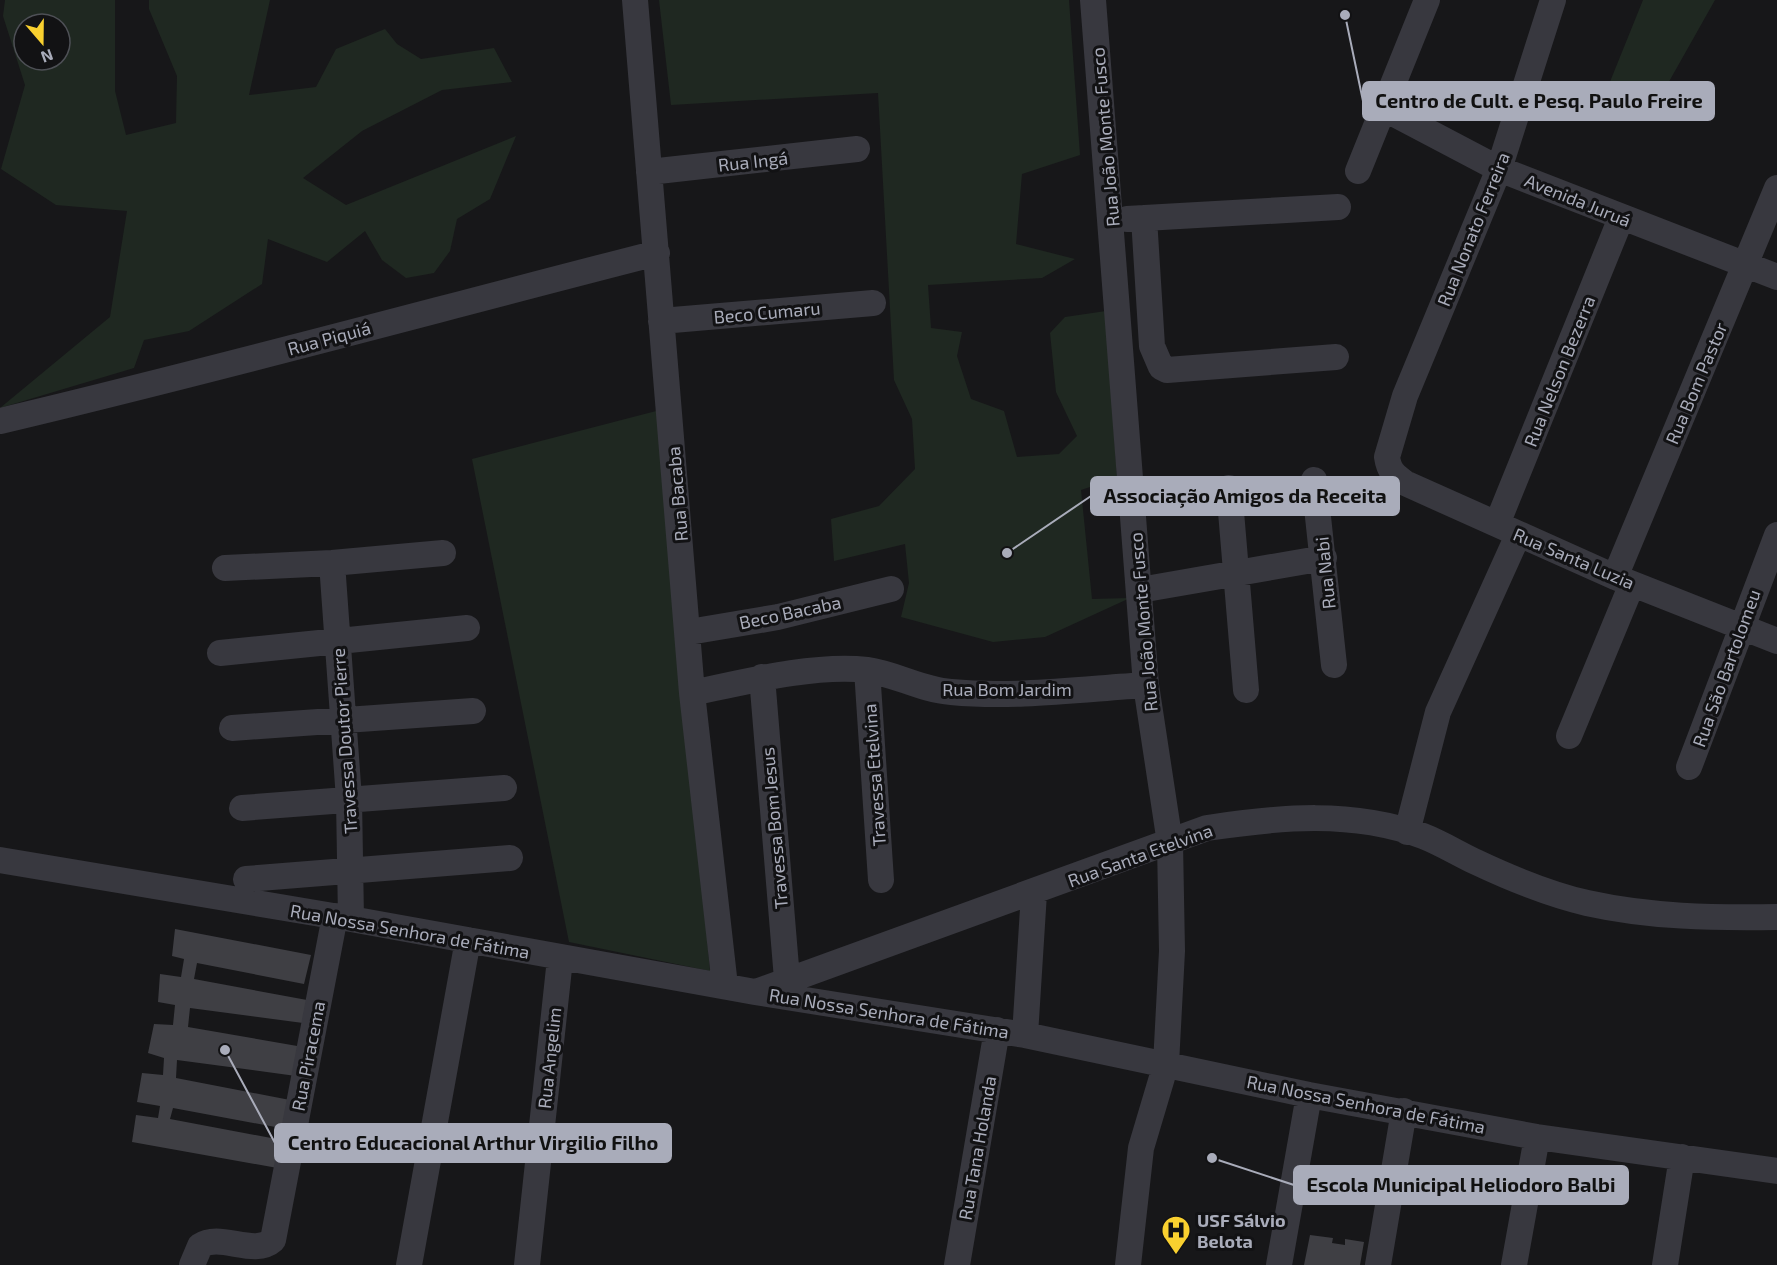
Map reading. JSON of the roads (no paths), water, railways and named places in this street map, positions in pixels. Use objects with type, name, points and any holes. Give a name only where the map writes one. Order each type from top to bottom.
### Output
[{"type":"street","name":"Rua Bacaba","points":[[635,0],[689,632],[692,693],[724,986]]},
{"type":"street","name":"Rua João Monte Fusco","points":[[1093,0],[1112,220],[1146,685],[1170,843],[1172,951],[1166,1064],[1141,1148],[1128,1265]]},
{"type":"street","points":[[1358,171],[1385,109],[1427,0]]},
{"type":"street","name":"Rua Nonato Ferreira","points":[[1387,457],[1405,396],[1499,169],[1553,0]]},
{"type":"street","name":"Avenida Juruá","points":[[1385,109],[1499,169],[1777,277]]},
{"type":"street","name":"Rua Ingá","points":[[649,172],[857,149]]},
{"type":"street","name":"Rua Bom Pastor","points":[[1569,736],[1623,580],[1777,188]]},
{"type":"street","points":[[1112,220],[1338,207]]},
{"type":"street","points":[[1144,218],[1152,346],[1161,367],[1167,370],[1336,357]]},
{"type":"street","name":"Rua Nelson Bezerra","points":[[1407,832],[1430,735],[1438,712],[1621,218]]},
{"type":"street","name":"Rua Piquiá","points":[[0,421],[199,374],[408,316],[657,253]]},
{"type":"street","name":"Beco Cumaru","points":[[661,321],[873,303]]},
{"type":"street","name":"Rua Santa Luzia","points":[[1387,457],[1388,467],[1393,474],[1406,483],[1623,580],[1777,641]]},
{"type":"street","name":"Rua Nabi","points":[[1314,480],[1334,665]]},
{"type":"street","points":[[1229,488],[1246,690]]},
{"type":"street","name":"Rua São Bartolomeu","points":[[1689,767],[1740,627],[1777,535]]},
{"type":"street","points":[[225,568],[332,563],[443,554]]},
{"type":"street","points":[[1140,590],[1324,558]]},
{"type":"street","name":"Travessa Doutor Pierre","points":[[332,563],[352,872],[343,918]]},
{"type":"street","name":"Beco Bacaba","points":[[689,632],[778,617],[891,589]]},
{"type":"street","points":[[220,653],[467,628]]},
{"type":"street","name":"Rua Bom Jardim","points":[[692,693],[762,677],[832,670],[867,670],[921,687],[950,692],[1014,693],[1146,685]]},
{"type":"street","name":"Travessa Etelvina","points":[[867,670],[880,880]]},
{"type":"street","name":"Travessa Bom Jesus","points":[[762,677],[787,979]]},
{"type":"street","points":[[232,728],[473,711]]},
{"type":"street","points":[[242,808],[504,788]]},
{"type":"street","name":"Rua Santa Etelvina","points":[[755,992],[787,979],[886,947],[1208,828],[1275,818],[1327,817],[1378,824],[1423,836],[1530,887],[1586,903],[1634,912],[1708,919],[1777,917]]},
{"type":"street","points":[[246,879],[510,858]]},
{"type":"street","name":"Rua Nossa Senhora de Fátima","points":[[0,860],[468,940],[560,959],[998,1030],[1309,1095],[1537,1137],[1777,1171]]},
{"type":"street","points":[[1025,1035],[1034,893]]},
{"type":"street","name":"Rua Piracema","points":[[192,1265],[200,1246],[208,1241],[263,1246],[273,1240],[343,918]]},
{"type":"street","points":[[409,1265],[468,940]]},
{"type":"street","name":"Rua Angelim","points":[[527,1265],[560,959]]},
{"type":"street","name":"Rua Tana Holanda","points":[[957,1265],[998,1030]]},
{"type":"street","points":[[1279,1265],[1309,1095]]},
{"type":"street","points":[[1378,1265],[1404,1111]]},
{"type":"street","points":[[1515,1265],[1537,1137]]},
{"type":"street","points":[[1665,1265],[1682,1157]]},
{"type":"place","name":"Centro de Cult. e Pesq. Paulo Freire","points":[[1345,15]]},
{"type":"place","name":"Associação Amigos da Receita","points":[[1007,553]]},
{"type":"place","name":"Centro Educacional Arthur Virgilio Filho","points":[[225,1050]]},
{"type":"place","name":"Escola Municipal Heliodoro Balbi","points":[[1212,1158]]},
{"type":"place","name":"USF Sálvio Belota","points":[[1176,1256]]}]
